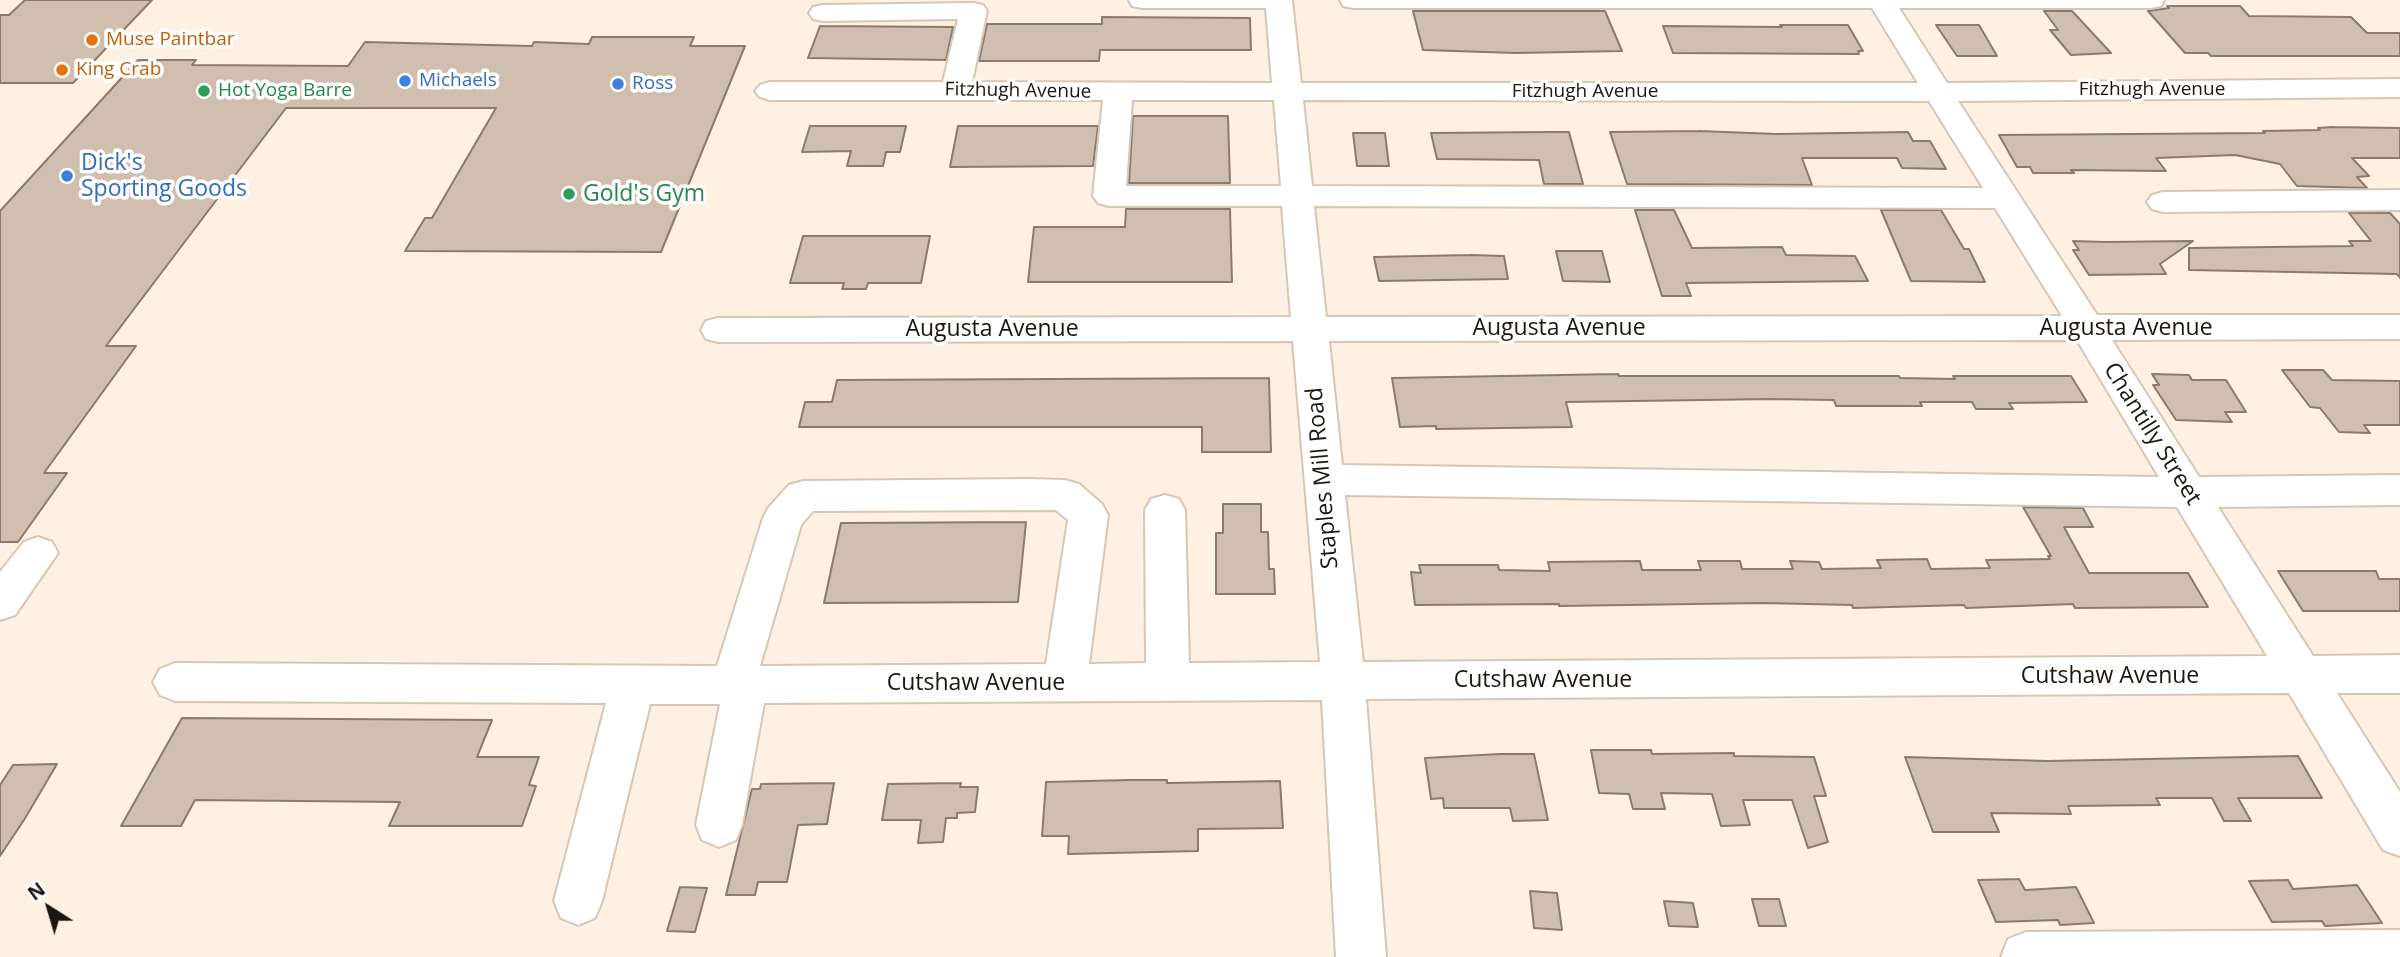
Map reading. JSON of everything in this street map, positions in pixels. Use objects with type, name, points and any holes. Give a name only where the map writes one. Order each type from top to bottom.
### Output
[{"type":"street","points":[[1142,0],[1268,0]]},
{"type":"street","name":"Staples Mill Road","points":[[1279,0],[1343,681],[1361,957]]},
{"type":"street","points":[[1353,0],[2151,0]]},
{"type":"street","name":"Chantilly Street","points":[[1880,1],[2087,328],[2400,834]]},
{"type":"street","points":[[823,13],[973,11],[956,90]]},
{"type":"street","name":"Fitzhugh Avenue","points":[[770,92],[1937,92],[2400,88]]},
{"type":"street","points":[[1118,92],[1109,196],[2004,198]]},
{"type":"street","points":[[2163,202],[2400,200]]},
{"type":"street","name":"Augusta Avenue","points":[[718,330],[2400,327]]},
{"type":"street","points":[[1323,480],[2188,492],[2400,490]]},
{"type":"street","points":[[719,825],[740,684],[783,518],[803,496],[1065,495],[1088,515],[1065,683]]},
{"type":"street","points":[[1165,510],[1168,682]]},
{"type":"street","points":[[0,603],[38,553]]},
{"type":"street","name":"Cutshaw Avenue","points":[[175,682],[685,685],[2400,674]]},
{"type":"street","points":[[579,901],[633,685]]},
{"type":"street","points":[[2026,957],[2400,955]]},
{"type":"building","points":[[25,0],[152,0],[73,83],[0,83],[0,15],[9,15]]},
{"type":"building","points":[[2167,6],[2240,6],[2249,16],[2351,17],[2367,33],[2400,33],[2400,56],[2211,56],[2208,53],[2185,53],[2148,11],[2169,8]]},
{"type":"building","points":[[1413,11],[1605,11],[1622,51],[1516,53],[1423,50]]},
{"type":"building","points":[[2044,11],[2072,11],[2111,53],[2071,55],[2050,30],[2058,30]]},
{"type":"building","points":[[1102,17],[1250,18],[1251,50],[1100,50],[1099,61],[979,61],[987,24],[1102,24]]},
{"type":"building","points":[[1780,25],[1848,25],[1863,51],[1858,51],[1859,54],[1673,53],[1663,26],[1782,27]]},
{"type":"building","points":[[1936,25],[1979,25],[1997,56],[1957,56]]},
{"type":"building","points":[[820,26],[953,27],[946,60],[808,58]]},
{"type":"building","points":[[592,37],[694,37],[690,46],[745,46],[661,252],[405,251],[425,218],[432,218],[496,108],[286,108],[106,346],[136,346],[44,473],[67,473],[18,542],[0,542],[0,211],[138,60],[196,60],[192,65],[348,66],[365,42],[532,46],[534,42],[589,44]]},
{"type":"building","points":[[1133,116],[1228,116],[1230,183],[1129,183]]},
{"type":"building","points":[[810,126],[906,126],[900,152],[886,152],[883,166],[847,166],[851,151],[802,152]]},
{"type":"building","points":[[958,126],[1098,126],[1093,166],[950,167]]},
{"type":"building","points":[[2318,128],[2400,128],[2400,158],[2352,158],[2369,176],[2357,177],[2367,188],[2297,186],[2280,164],[2235,155],[2156,158],[2166,171],[2071,170],[2074,173],[2033,173],[2030,167],[2017,167],[1999,135],[2265,133],[2263,131],[2320,130]]},
{"type":"building","points":[[1569,132],[1583,184],[1544,184],[1539,160],[1437,159],[1431,133]]},
{"type":"building","points":[[1610,132],[1776,134],[1908,132],[1913,141],[1930,141],[1946,169],[1902,168],[1897,158],[1802,158],[1812,185],[1627,184]]},
{"type":"building","points":[[1353,133],[1385,133],[1389,166],[1357,166]]},
{"type":"building","points":[[1126,209],[1230,209],[1232,282],[1028,282],[1034,227],[1125,227]]},
{"type":"building","points":[[1635,210],[1674,210],[1692,248],[1782,247],[1786,255],[1855,256],[1868,281],[1686,283],[1691,296],[1662,296]]},
{"type":"building","points":[[1881,210],[1941,210],[1964,249],[1969,249],[1985,282],[1911,281]]},
{"type":"building","points":[[2349,213],[2390,213],[2400,224],[2400,278],[2397,274],[2189,270],[2189,248],[2353,246],[2349,241],[2371,241]]},
{"type":"building","points":[[803,236],[930,236],[921,283],[868,283],[866,289],[842,289],[844,283],[790,283]]},
{"type":"building","points":[[2073,241],[2193,241],[2160,264],[2166,274],[2089,275],[2073,250],[2079,250]]},
{"type":"building","points":[[1556,251],[1602,251],[1610,282],[1563,281]]},
{"type":"building","points":[[1504,256],[1508,279],[1379,281],[1374,257]]},
{"type":"building","points":[[2282,370],[2323,370],[2332,380],[2400,381],[2400,425],[2364,425],[2370,433],[2339,432],[2320,408],[2310,407]]},
{"type":"building","points":[[1618,374],[1899,376],[1955,379],[1953,376],[2071,376],[2087,402],[2009,403],[2013,409],[1976,409],[1972,402],[1920,402],[1922,406],[1836,406],[1834,400],[1771,399],[1566,402],[1572,427],[1436,429],[1436,426],[1400,427],[1392,378]]},
{"type":"building","points":[[2152,374],[2189,375],[2192,380],[2226,380],[2246,412],[2225,412],[2232,422],[2176,420],[2153,385],[2159,385]]},
{"type":"building","points":[[1269,378],[1271,452],[1202,452],[1202,427],[799,427],[805,402],[832,402],[837,380]]},
{"type":"building","points":[[1223,504],[1261,504],[1261,532],[1268,532],[1269,569],[1274,569],[1275,594],[1216,594],[1216,533],[1223,533]]},
{"type":"building","points":[[2023,507],[2083,508],[2093,527],[2064,527],[2089,573],[2188,573],[2208,607],[2075,608],[2073,604],[1853,608],[1852,605],[1763,603],[1415,605],[1411,572],[1421,573],[1419,565],[1498,565],[1499,570],[1550,571],[1548,562],[1640,561],[1642,570],[1701,570],[1698,561],[1740,561],[1742,569],[1793,569],[1790,561],[1819,562],[1822,569],[1881,568],[1877,560],[1927,559],[1931,569],[1990,568],[1986,560],[2050,559],[2048,556],[2051,556]]},
{"type":"building","points":[[1026,522],[1018,602],[824,603],[841,523]]},
{"type":"building","points":[[2278,571],[2376,571],[2379,579],[2400,579],[2400,611],[2303,611]]},
{"type":"building","points":[[182,718],[492,720],[477,757],[539,757],[529,785],[536,786],[522,826],[389,826],[400,802],[195,800],[181,826],[121,826]]},
{"type":"building","points":[[1591,750],[1814,757],[1826,796],[1814,796],[1828,842],[1808,848],[1792,800],[1743,800],[1750,825],[1721,826],[1712,794],[1661,793],[1665,809],[1633,809],[1629,794],[1599,793]]},
{"type":"building","points":[[1534,754],[1548,820],[1513,821],[1510,808],[1444,808],[1443,798],[1431,799],[1425,758]]},
{"type":"building","points":[[2298,756],[2322,798],[2238,798],[2251,821],[2224,821],[2212,798],[2156,798],[2160,805],[2068,806],[2071,814],[1991,813],[1999,832],[1933,832],[1905,757],[2048,761]]},
{"type":"building","points":[[57,764],[0,856],[0,785],[13,765]]},
{"type":"building","points":[[1167,780],[1167,783],[1280,781],[1283,828],[1198,829],[1198,851],[1068,854],[1069,836],[1042,836],[1046,782]]},
{"type":"building","points":[[834,783],[827,824],[798,825],[787,882],[758,882],[755,895],[726,895],[752,789],[760,789],[761,784]]},
{"type":"building","points":[[961,783],[960,787],[978,787],[975,812],[957,813],[957,818],[946,818],[943,842],[918,843],[921,820],[882,820],[888,784]]},
{"type":"building","points":[[2019,879],[2025,890],[2076,887],[2094,923],[2060,925],[2058,920],[1996,922],[1978,880]]},
{"type":"building","points":[[2288,880],[2293,889],[2357,885],[2382,923],[2325,926],[2322,921],[2272,922],[2249,881]]},
{"type":"building","points":[[680,887],[707,888],[695,932],[667,931]]},
{"type":"building","points":[[1530,891],[1557,893],[1562,930],[1534,928]]},
{"type":"building","points":[[1752,899],[1779,899],[1786,926],[1759,926]]},
{"type":"building","points":[[1664,901],[1693,903],[1698,927],[1669,926]]},
{"type":"place","name":"Muse Paintbar","points":[[92,40]]},
{"type":"place","name":"King Crab","points":[[62,70]]},
{"type":"place","name":"Michaels","points":[[405,81]]},
{"type":"place","name":"Ross","points":[[618,84]]},
{"type":"place","name":"Hot Yoga Barre","points":[[204,91]]},
{"type":"place","name":"Dick's Sporting Goods","points":[[67,176]]},
{"type":"place","name":"Gold's Gym","points":[[569,194]]}]
